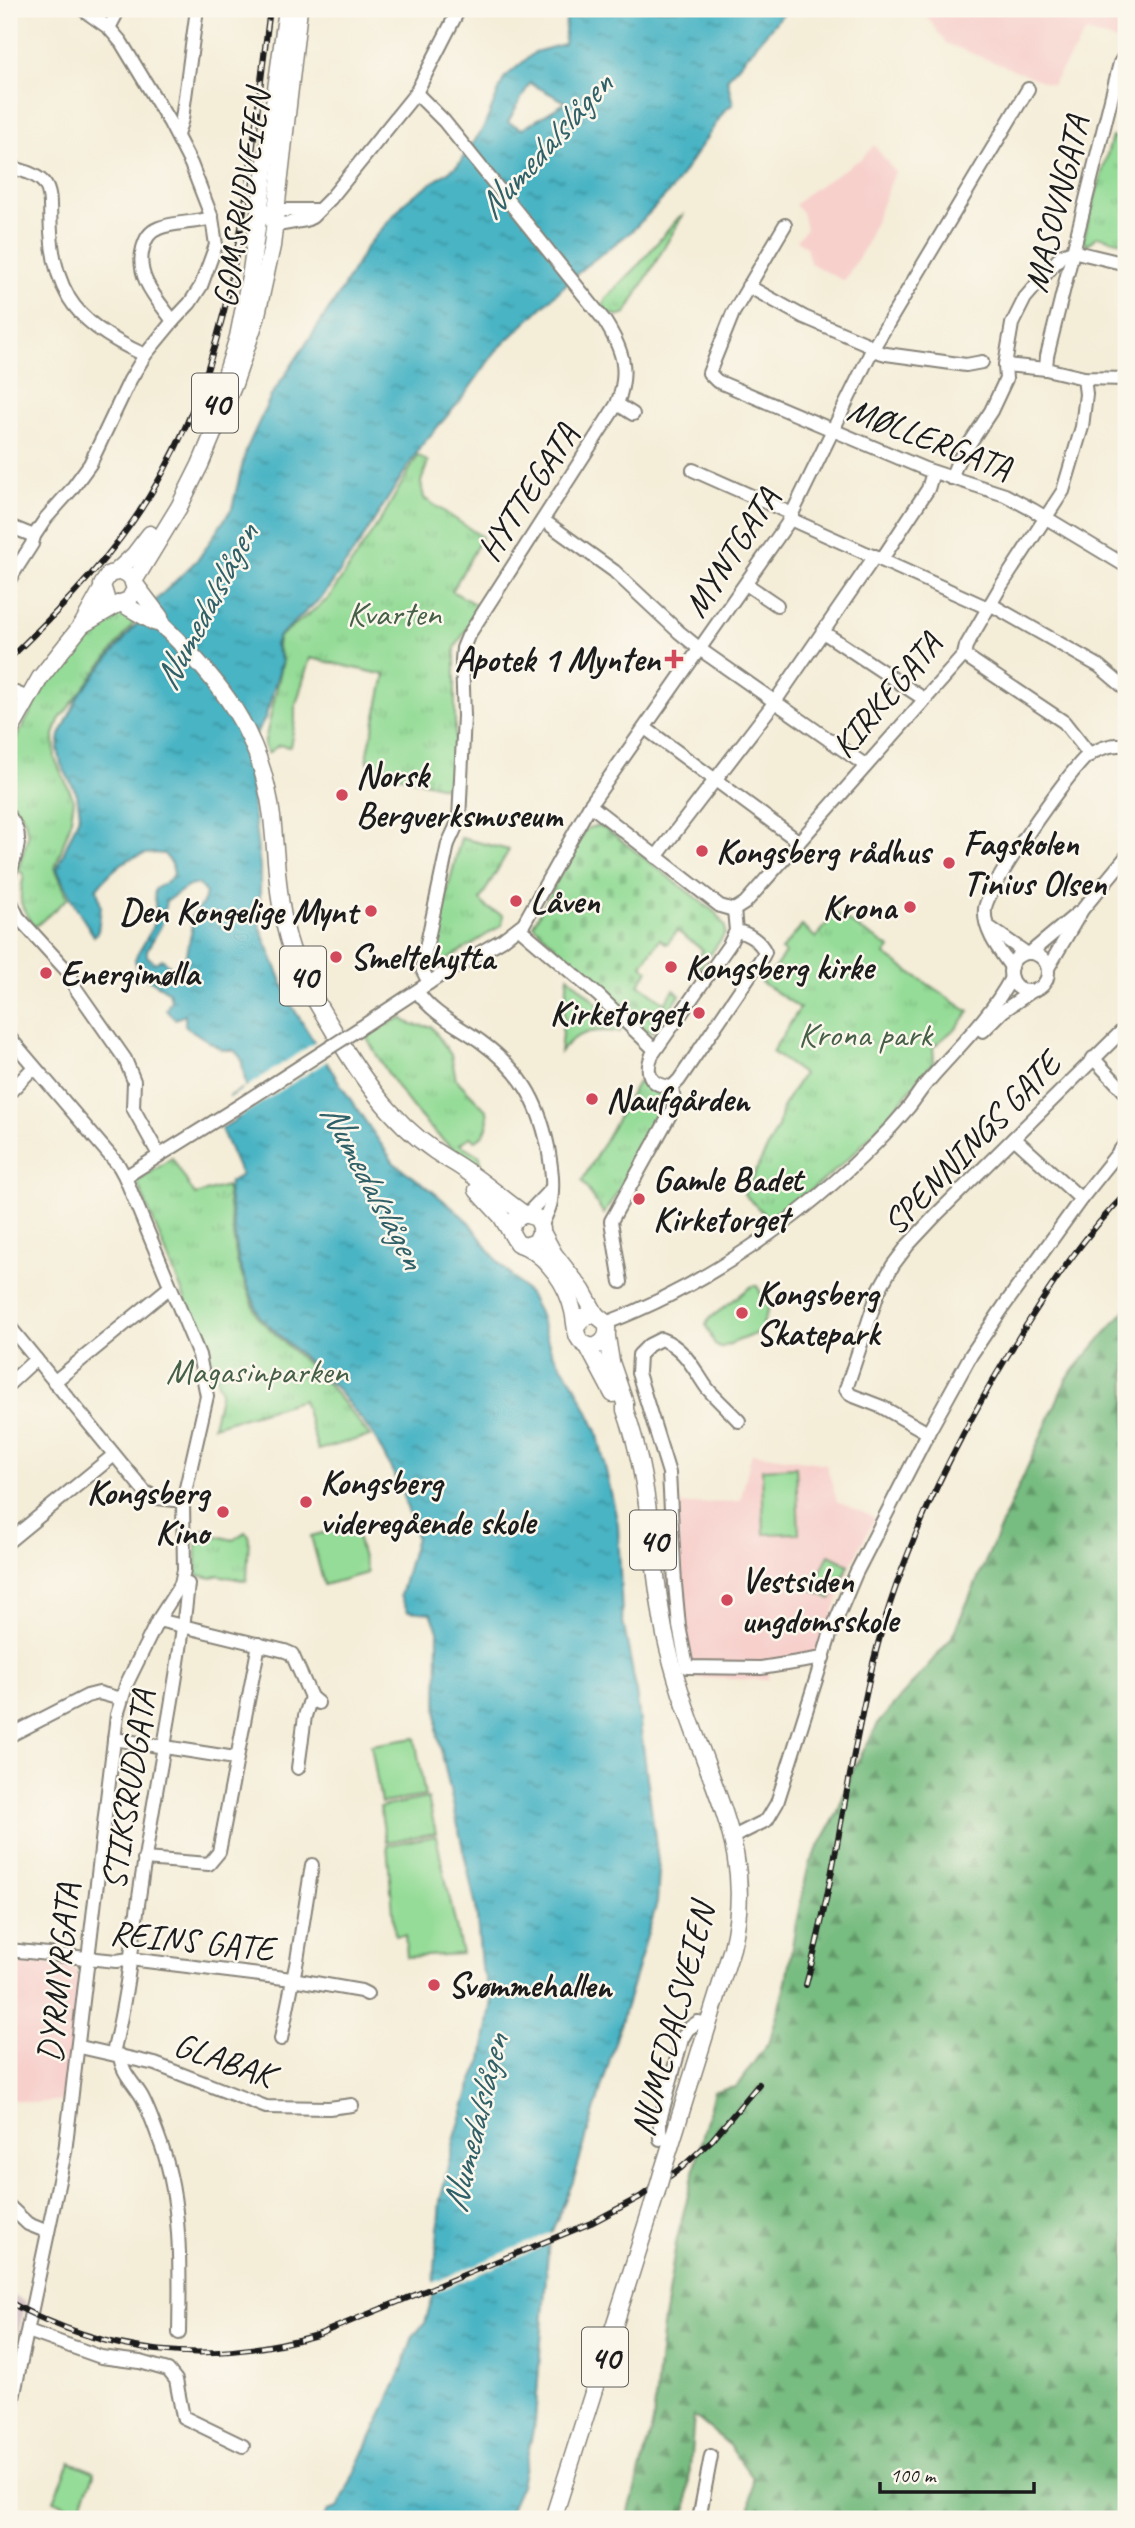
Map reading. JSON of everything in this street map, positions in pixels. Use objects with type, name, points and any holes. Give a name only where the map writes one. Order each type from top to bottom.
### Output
[{"type":"main road","name":"GOMSRUDVEIEN","points":[[9,733],[28,698],[60,651],[82,625],[106,577],[134,555],[159,520],[180,484],[214,406],[238,337],[250,281],[287,9]]},
{"type":"main road","name":"GOMSRUDVEIEN","points":[[82,625],[132,597],[189,489],[224,410],[261,300],[276,216],[299,9]]},
{"type":"main road","name":"40","points":[[117,571],[127,573],[160,617],[161,624]]},
{"type":"main road","name":"40","points":[[102,589],[107,599],[123,604],[161,624],[209,671],[227,695],[258,754],[271,813],[282,912],[296,961],[322,1012],[361,1076],[398,1120],[489,1201],[517,1243],[525,1246],[548,1265],[564,1285],[570,1297],[578,1337],[587,1345]]},
{"type":"main road","name":"40","points":[[439,1156],[451,1161],[526,1214],[537,1218],[542,1229]]},
{"type":"main road","points":[[510,1231],[512,1222],[526,1214]]},
{"type":"main road","name":"NUMEDALSVEIEN","points":[[542,1229],[554,1254],[582,1290],[603,1325],[640,1462],[661,1613],[675,1672],[733,1837],[739,1874],[739,1916],[732,1948],[553,2519]]},
{"type":"main road","points":[[525,1246],[536,1242],[542,1229]]},
{"type":"main road","points":[[577,1326],[586,1315],[603,1325],[598,1345],[587,1345]]},
{"type":"main road","name":"NUMEDALSVEIEN","points":[[587,1345],[619,1404],[625,1410]]},
{"type":"street","points":[[9,580],[46,518],[90,464],[130,380],[145,355],[191,303],[201,286],[216,245],[212,218],[177,135],[121,42],[109,28],[82,9]]},
{"type":"street","points":[[109,28],[119,9]]},
{"type":"street","points":[[177,135],[183,119],[197,9]]},
{"type":"street","points":[[260,213],[297,223],[312,217],[416,93],[459,9]]},
{"type":"street","name":"MASOVNGATA","points":[[1046,369],[1072,251],[1120,63],[1126,53]]},
{"type":"street","name":"MYNTGATA","points":[[125,1177],[519,928],[529,916],[590,805],[791,516],[872,350],[1028,89]]},
{"type":"street","name":"HYTTEGATA","points":[[416,93],[444,121],[578,288],[609,328],[623,358],[623,388],[617,404],[468,636],[463,648],[459,820],[448,844],[423,962],[429,983]]},
{"type":"street","points":[[10,166],[32,173],[49,191],[52,202],[53,251],[68,296],[77,310],[110,336],[145,355]]},
{"type":"street","points":[[173,321],[142,274],[140,262],[147,237],[166,226],[212,218]]},
{"type":"street","points":[[785,225],[748,286],[804,317],[865,343],[872,350],[966,365],[982,362]]},
{"type":"street","points":[[951,478],[958,461],[991,411],[1006,379],[1005,365],[1012,324],[1025,299],[1062,255],[1072,251],[1126,264]]},
{"type":"street","name":"MØLLERGATA","points":[[748,286],[733,313],[709,373],[717,381],[933,472],[1005,495],[1126,566]]},
{"type":"street","points":[[1005,365],[1046,369],[1084,378],[1126,379]]},
{"type":"street","name":"KIRKEGATA","points":[[734,910],[745,903],[964,655],[966,646],[989,606],[1063,492],[1082,427],[1086,394],[1084,378]]},
{"type":"street","points":[[617,404],[633,414]]},
{"type":"street","points":[[693,470],[878,558],[989,606],[1099,666],[1126,689]]},
{"type":"street","points":[[656,857],[774,703],[928,489],[933,472]]},
{"type":"street","points":[[543,520],[614,571],[678,632],[774,703],[865,765]]},
{"type":"street","points":[[9,526],[34,536]]},
{"type":"street","points":[[746,584],[777,605]]},
{"type":"street","points":[[823,632],[924,699]]},
{"type":"street","points":[[964,655],[1064,722],[1090,755]]},
{"type":"street","points":[[9,690],[28,698]]},
{"type":"street","points":[[645,728],[798,841]]},
{"type":"street","points":[[1032,991],[1019,989],[995,945],[985,908],[991,889],[1061,787],[1090,755],[1111,746],[1126,745]]},
{"type":"street","points":[[590,805],[720,906],[734,910],[736,931],[729,945],[648,1065],[648,1073],[653,1080],[672,1087]]},
{"type":"street","points":[[9,816],[17,828],[19,839],[9,877]]},
{"type":"street","points":[[603,1325],[705,1275],[796,1214],[862,1157],[910,1106],[928,1092],[994,1019],[1045,983],[1048,968],[1082,910],[1126,857]]},
{"type":"street","points":[[9,898],[18,917],[70,974],[76,989],[125,1059],[134,1081],[133,1108],[159,1155]]},
{"type":"street","points":[[910,1106],[922,1087],[994,1006],[1015,959],[1028,953],[1082,910]]},
{"type":"street","points":[[989,927],[1028,953],[1039,956],[1048,968]]},
{"type":"street","points":[[519,928],[599,996],[656,1050]]},
{"type":"street","points":[[621,1282],[611,1221],[672,1111],[672,1087],[765,952],[751,937],[736,931]]},
{"type":"street","points":[[417,991],[435,1012],[504,1060],[532,1096],[540,1114],[551,1165],[551,1202],[542,1229]]},
{"type":"street","name":"SPENNINGS GATE","points":[[928,1433],[882,1407],[851,1395],[846,1389],[879,1290],[893,1265],[937,1214],[1126,1027]]},
{"type":"street","points":[[9,1037],[119,1166],[203,1368],[207,1396],[183,1500],[184,1570],[181,1584]]},
{"type":"street","points":[[1093,1058],[1126,1093]]},
{"type":"street","points":[[9,1093],[34,1067]]},
{"type":"street","points":[[1014,1138],[1081,1199]]},
{"type":"street","points":[[733,1837],[766,1819],[777,1803],[831,1632],[856,1573],[971,1355],[1081,1199],[1126,1143]]},
{"type":"street","points":[[526,1214],[552,1188]]},
{"type":"street","points":[[54,1382],[170,1287]]},
{"type":"street","points":[[9,1326],[145,1492],[157,1498],[183,1500]]},
{"type":"street","points":[[739,1421],[709,1390],[674,1344],[661,1339],[649,1345],[639,1355],[638,1373],[669,1474],[675,1584],[687,1667],[761,1668],[823,1658]]},
{"type":"street","points":[[9,1384],[36,1359]]},
{"type":"street","points":[[9,1541],[114,1455]]},
{"type":"street","name":"DYRMYRGATA","points":[[9,2417],[65,2152],[121,1699],[158,1620],[181,1584]]},
{"type":"street","name":"STIKSRUDGATA","points":[[117,2054],[144,1859],[184,1628],[188,1584],[181,1584]]},
{"type":"street","points":[[158,1620],[292,1654],[315,1700],[305,1716],[298,1768]]},
{"type":"street","points":[[144,1859],[205,1864],[215,1859],[224,1831],[235,1758],[259,1644]]},
{"type":"street","points":[[9,1736],[87,1696],[99,1693],[121,1699]]},
{"type":"street","points":[[114,1739],[235,1758]]},
{"type":"street","points":[[281,2039],[312,1865]]},
{"type":"street","name":"REINS GATE","points":[[9,1950],[116,1961],[130,1959],[292,1979],[367,1994]]},
{"type":"street","points":[[660,2139],[662,2110],[682,2039],[688,2029],[698,2022],[708,2024]]},
{"type":"street","name":"GLABAK","points":[[80,2047],[185,2073],[266,2107],[329,2108],[352,2105]]},
{"type":"street","points":[[117,2054],[142,2099],[163,2148],[171,2182],[180,2287],[179,2333]]},
{"type":"street","points":[[9,2206],[28,2224],[48,2232]]},
{"type":"street","points":[[28,2330],[101,2357],[140,2362],[168,2370],[176,2380],[183,2417],[243,2446]]},
{"type":"street","points":[[699,2519],[711,2456]]},
{"type":"shaded area","points":[[921,9],[1126,9],[1126,18],[1120,42],[1086,32],[1052,85],[946,43]]},
{"type":"shaded area","points":[[874,145],[895,172],[865,247],[844,281],[810,263],[806,247],[797,240],[806,229],[802,212],[795,205],[808,193],[862,158]]},
{"type":"shaded area","points":[[752,1453],[826,1464],[837,1501],[875,1518],[848,1570],[815,1665],[769,1670],[768,1680],[696,1678],[689,1659],[676,1505],[740,1501]]},
{"type":"shaded area","points":[[9,1956],[73,1967],[80,1981],[66,2100],[35,2103],[9,2099]]},
{"type":"shaded area","points":[[9,2293],[26,2303],[13,2354],[9,2358]]},
{"type":"green space","points":[[1112,137],[1126,141],[1126,243],[1097,236],[1087,245],[1083,240]]},
{"type":"green space","points":[[683,215],[626,313],[609,317],[602,308],[606,298]]},
{"type":"green space","name":"Kvarten","points":[[418,455],[428,462],[421,482],[424,498],[482,537],[452,591],[480,607],[455,648],[455,742],[451,789],[370,768],[367,757],[385,675],[310,658],[295,708],[290,747],[279,745],[268,753],[264,745],[283,661],[277,645],[279,637],[328,599],[385,513]]},
{"type":"green space","points":[[122,614],[132,619],[133,624],[59,720],[54,735],[55,759],[74,800],[70,825],[55,868],[68,898],[35,927],[21,903],[24,875],[18,870],[28,836],[25,820],[9,801],[9,751],[44,688],[81,641],[111,617]]},
{"type":"green space","points":[[588,828],[605,828],[717,914],[725,927],[725,934],[700,968],[694,963],[703,950],[677,931],[667,944],[660,939],[642,965],[648,971],[639,984],[665,1003],[674,990],[680,995],[653,1032],[647,1031],[533,925],[582,834]]},
{"type":"green space","points":[[461,838],[509,850],[480,900],[487,908],[503,915],[502,925],[432,967],[447,892]]},
{"type":"green space","name":"Krona park","points":[[835,913],[890,948],[885,955],[969,1012],[957,1027],[933,1047],[934,1061],[858,1148],[816,1186],[768,1218],[744,1194],[778,1127],[782,1108],[803,1074],[772,1052],[800,1008],[761,982],[785,953],[781,950],[802,926],[816,938]]},
{"type":"green space","points":[[568,976],[623,1028],[619,1032],[586,1033],[572,1040],[560,1052]]},
{"type":"green space","points":[[402,1018],[419,1026],[431,1026],[451,1055],[456,1079],[487,1111],[488,1124],[483,1134],[476,1140],[470,1137],[460,1144],[480,1156],[481,1163],[475,1165],[426,1124],[400,1091],[366,1036],[385,1024]]},
{"type":"green space","points":[[638,1082],[673,1102],[604,1214],[582,1181]]},
{"type":"green space","name":"Magasinparken","points":[[172,1158],[195,1195],[226,1186],[237,1262],[258,1318],[327,1383],[370,1436],[318,1450],[303,1400],[213,1426],[221,1391],[137,1182]]},
{"type":"green space","name":"Kongsberg Skatepark","points":[[752,1286],[757,1286],[769,1307],[760,1332],[720,1348],[715,1345],[706,1325],[709,1319]]},
{"type":"green space","points":[[1126,1309],[1126,2519],[749,2519],[753,2478],[727,2443],[694,2416],[686,2519],[627,2519],[653,2423],[662,2333],[676,2243],[714,2091],[736,2087],[770,2040],[786,1982],[809,1864],[837,1814],[853,1770],[879,1722],[951,1639],[1067,1378]]},
{"type":"green space","points":[[796,1467],[799,1533],[764,1534],[762,1469]]},
{"type":"green space","points":[[354,1525],[367,1573],[324,1585],[311,1536]]},
{"type":"green space","points":[[204,1529],[213,1535],[233,1540],[245,1532],[249,1535],[247,1581],[218,1575],[212,1578],[197,1575],[196,1536]]},
{"type":"green space","points":[[829,1555],[849,1565],[831,1599],[811,1589]]},
{"type":"green space","points":[[415,1738],[425,1796],[381,1803],[371,1745]]},
{"type":"green space","points":[[428,1798],[436,1833],[386,1842],[380,1807]]},
{"type":"green space","points":[[436,1836],[462,1954],[407,1957],[405,1935],[395,1935],[387,1845]]},
{"type":"green space","points":[[70,2462],[95,2472],[79,2511],[54,2500]]},
{"type":"water","name":"Numedalslågen","points":[[567,9],[787,9],[727,79],[733,104],[725,110],[673,188],[632,231],[583,268],[496,351],[461,400],[421,446],[323,596],[278,637],[275,645],[282,661],[265,719],[246,749],[260,867],[260,928],[292,1006],[342,1087],[394,1163],[468,1221],[498,1262],[529,1294],[539,1313],[551,1350],[576,1387],[597,1431],[618,1524],[622,1616],[635,1684],[659,1871],[657,1903],[573,2182],[549,2238],[535,2421],[521,2485],[506,2519],[323,2519],[328,2511],[338,2508],[399,2377],[413,2336],[425,2323],[433,2296],[440,2201],[454,2141],[471,2085],[482,2060],[492,2000],[481,1966],[476,1907],[437,1732],[438,1631],[431,1613],[408,1611],[400,1596],[416,1537],[401,1488],[373,1434],[335,1387],[260,1317],[239,1263],[228,1188],[230,1182],[241,1175],[221,1129],[240,1117],[230,1096],[242,1089],[248,1097],[241,1058],[234,1050],[222,1050],[188,1028],[185,1025],[185,1015],[175,1019],[166,1010],[171,1000],[169,992],[143,975],[136,965],[135,959],[154,924],[155,889],[174,874],[172,864],[164,854],[153,853],[134,857],[118,866],[97,888],[101,907],[98,931],[94,936],[75,906],[57,869],[80,814],[77,794],[61,764],[58,749],[60,735],[79,695],[156,600],[199,558],[232,508],[246,450],[271,396],[338,296],[367,246],[407,200],[458,165],[484,127],[504,78],[535,52],[564,44]],"holes":[[[530,83],[566,102],[522,129],[508,122]],[[198,884],[206,893],[203,903],[191,917],[192,930],[181,975],[162,959],[155,963],[147,956],[147,950],[161,926],[166,901],[189,886]]]},
{"type":"pier","points":[[317,1041],[329,1060],[239,1117],[228,1099]]},
{"type":"pier","points":[[555,2231],[552,2243],[429,2295],[430,2284]]},
{"type":"railway","points":[[9,659],[74,593],[133,521],[168,463],[196,402],[217,339],[232,275],[244,209],[270,9]]},
{"type":"railway","points":[[806,1985],[874,1659],[901,1571],[918,1528],[958,1444],[1027,1324],[1073,1256],[1126,1194]]},
{"type":"railway","points":[[9,2302],[84,2334],[159,2350],[237,2351],[317,2335],[591,2223],[640,2197],[681,2168],[712,2140],[759,2084]]},
{"type":"place","name":"Apotek 1 Mynten","points":[[674,659]]},
{"type":"place","name":"Norsk Bergverksmuseum","points":[[342,795]]},
{"type":"place","name":"Kongsberg rådhus","points":[[702,851]]},
{"type":"place","name":"Fagskolen Tinius Olsen","points":[[949,863]]},
{"type":"place","name":"Låven","points":[[516,901]]},
{"type":"place","name":"Krona","points":[[910,907]]},
{"type":"place","name":"Den Kongelige Mynt","points":[[371,911]]},
{"type":"place","name":"Smeltehytta","points":[[336,957]]},
{"type":"place","name":"Kongsberg kirke","points":[[671,967]]},
{"type":"place","name":"Energimølla","points":[[46,973]]},
{"type":"place","name":"Kirketorget","points":[[699,1013]]},
{"type":"place","name":"Naufgården","points":[[592,1099]]},
{"type":"place","name":"Gamle Badet Kirketorget","points":[[639,1199]]},
{"type":"place","name":"Kongsberg Skatepark","points":[[742,1313]]},
{"type":"place","name":"Kongsberg videregående skole","points":[[306,1502]]},
{"type":"place","name":"Kongsberg Kino","points":[[223,1512]]},
{"type":"place","name":"Vestsiden ungdomsskole","points":[[727,1600]]},
{"type":"place","name":"Svømmehallen","points":[[434,1985]]}]
